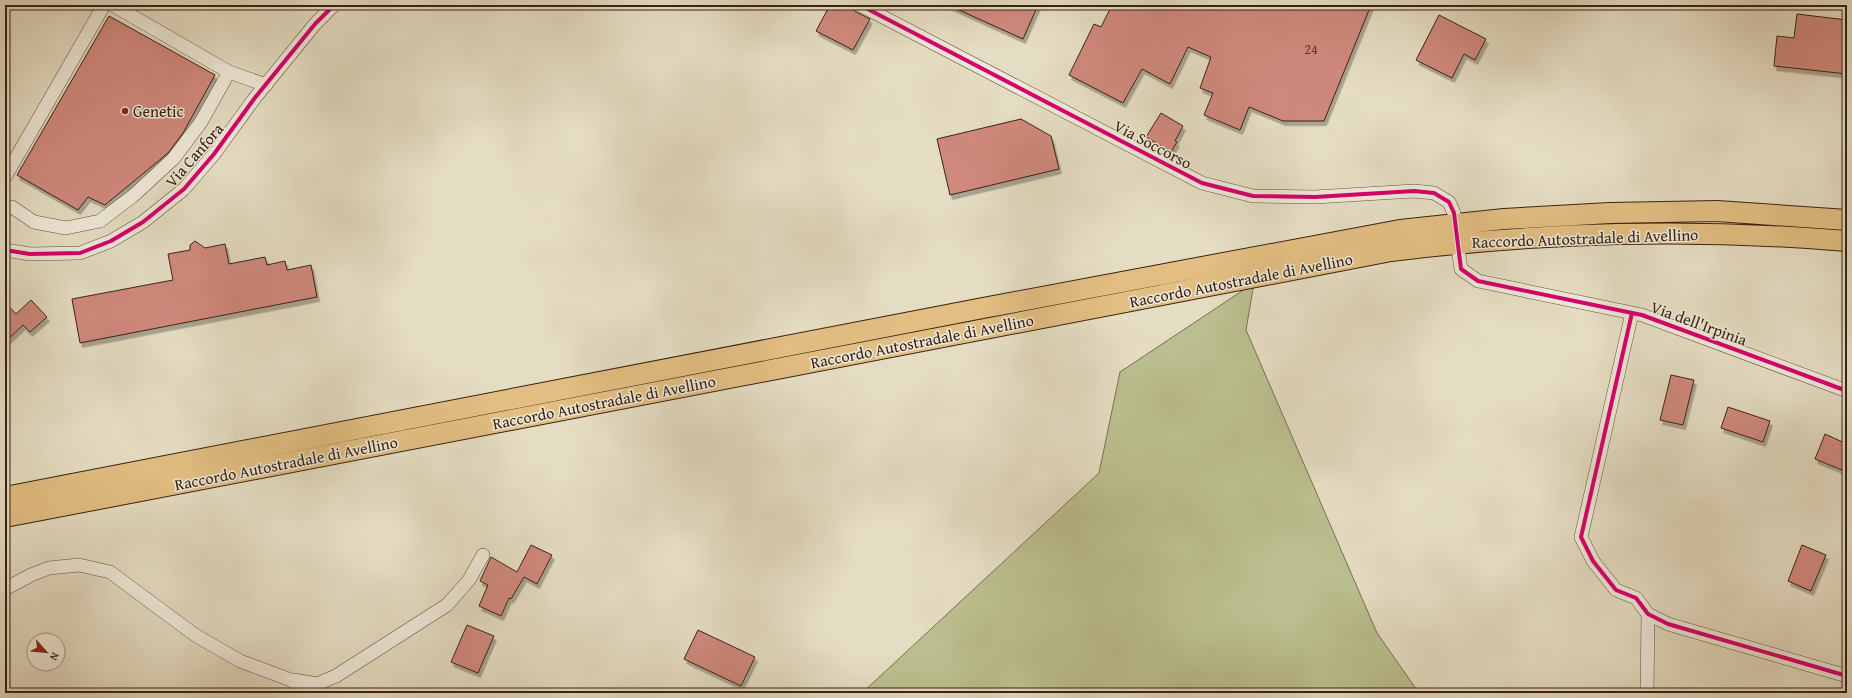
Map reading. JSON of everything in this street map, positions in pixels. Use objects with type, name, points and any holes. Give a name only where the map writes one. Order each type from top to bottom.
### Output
[{"type":"highway","name":"Raccordo Autostradale di Avellino","points":[[5,497],[983,308],[1400,230],[1504,219],[1610,213],[1717,211],[1847,220]]},
{"type":"highway","name":"Raccordo Autostradale di Avellino","points":[[5,517],[1392,251],[1510,238],[1631,232],[1755,234],[1847,241]]},
{"type":"street","points":[[5,177],[104,5]]},
{"type":"street","points":[[114,5],[229,72],[266,85]]},
{"type":"street","name":"Via Canfora","points":[[5,250],[30,254],[80,253],[111,241],[143,222],[184,189],[214,154],[266,85],[315,24],[334,5]]},
{"type":"street","name":"Via Soccorso","points":[[860,5],[1202,183],[1253,196],[1315,197],[1414,191],[1434,193],[1449,202],[1454,213]]},
{"type":"street","points":[[5,207],[12,206],[34,222],[66,228],[100,221],[133,196],[174,158],[201,122],[229,72]]},
{"type":"street","name":"Via dell'Irpinia","points":[[1459,255],[1461,269],[1478,281],[1642,315],[1847,392]]},
{"type":"street","points":[[1632,313],[1581,537],[1593,561],[1616,590],[1636,598],[1648,614],[1668,624],[1847,676]]},
{"type":"street","points":[[5,589],[31,574],[49,568],[79,565],[110,572],[195,635],[240,661],[291,680],[317,684],[336,676],[447,605],[469,580],[483,555]]},
{"type":"street","points":[[1647,693],[1648,614]]},
{"type":"street","points":[[291,680],[308,693]]},
{"type":"green space","points":[[1254,283],[1246,330],[1377,633],[1419,693],[862,693],[1099,473],[1120,372]]},
{"type":"building","points":[[830,5],[849,5],[856,12],[870,19],[853,50],[816,31]]},
{"type":"building","points":[[948,5],[1038,5],[1023,39]]},
{"type":"building","points":[[1112,5],[1371,5],[1324,121],[1283,121],[1249,107],[1240,130],[1204,115],[1213,93],[1200,88],[1211,57],[1188,47],[1170,84],[1142,69],[1123,103],[1069,75],[1094,24],[1101,27]]},
{"type":"building","points":[[1797,14],[1847,20],[1847,74],[1774,66],[1777,36],[1794,38]]},
{"type":"building","points":[[1439,15],[1486,39],[1475,60],[1464,54],[1452,78],[1416,60]]},
{"type":"building","name":"Genetic","points":[[109,16],[215,75],[183,133],[168,153],[105,205],[88,197],[78,210],[17,175]]},
{"type":"building","points":[[1161,113],[1183,126],[1175,141],[1177,142],[1171,152],[1146,137]]},
{"type":"building","points":[[1021,119],[1051,136],[1059,169],[950,195],[937,139]]},
{"type":"building","points":[[195,241],[205,248],[225,244],[229,264],[265,257],[267,265],[285,261],[287,270],[311,265],[317,297],[80,343],[72,299],[173,280],[168,254],[190,250],[190,245]]},
{"type":"building","points":[[31,300],[47,317],[30,332],[23,325],[5,342],[5,302],[16,314]]},
{"type":"building","points":[[1671,375],[1694,380],[1683,425],[1660,420]]},
{"type":"building","points":[[1728,407],[1770,421],[1763,442],[1721,428]]},
{"type":"building","points":[[1825,434],[1847,444],[1847,472],[1815,459]]},
{"type":"building","points":[[531,545],[552,555],[537,584],[524,577],[511,599],[509,598],[501,616],[479,606],[488,585],[480,581],[491,557],[517,572]]},
{"type":"building","points":[[1802,545],[1826,555],[1811,591],[1788,581]]},
{"type":"building","points":[[467,625],[494,636],[478,673],[451,662]]},
{"type":"building","points":[[698,630],[755,657],[741,686],[684,659]]},
{"type":"cycle path","points":[[5,250],[30,254],[80,253],[111,241],[143,222],[184,189],[214,154],[254,99],[315,24],[334,5]]},
{"type":"cycle path","points":[[860,5],[1202,183],[1253,196],[1315,197],[1414,191],[1434,193],[1449,202],[1454,213],[1461,269],[1478,281],[1642,315],[1847,391]]},
{"type":"cycle path","points":[[1632,313],[1581,537],[1593,561],[1616,590],[1636,598],[1648,614],[1668,624],[1847,676]]},
{"type":"place","name":"Genetic","points":[[125,111]]}]
